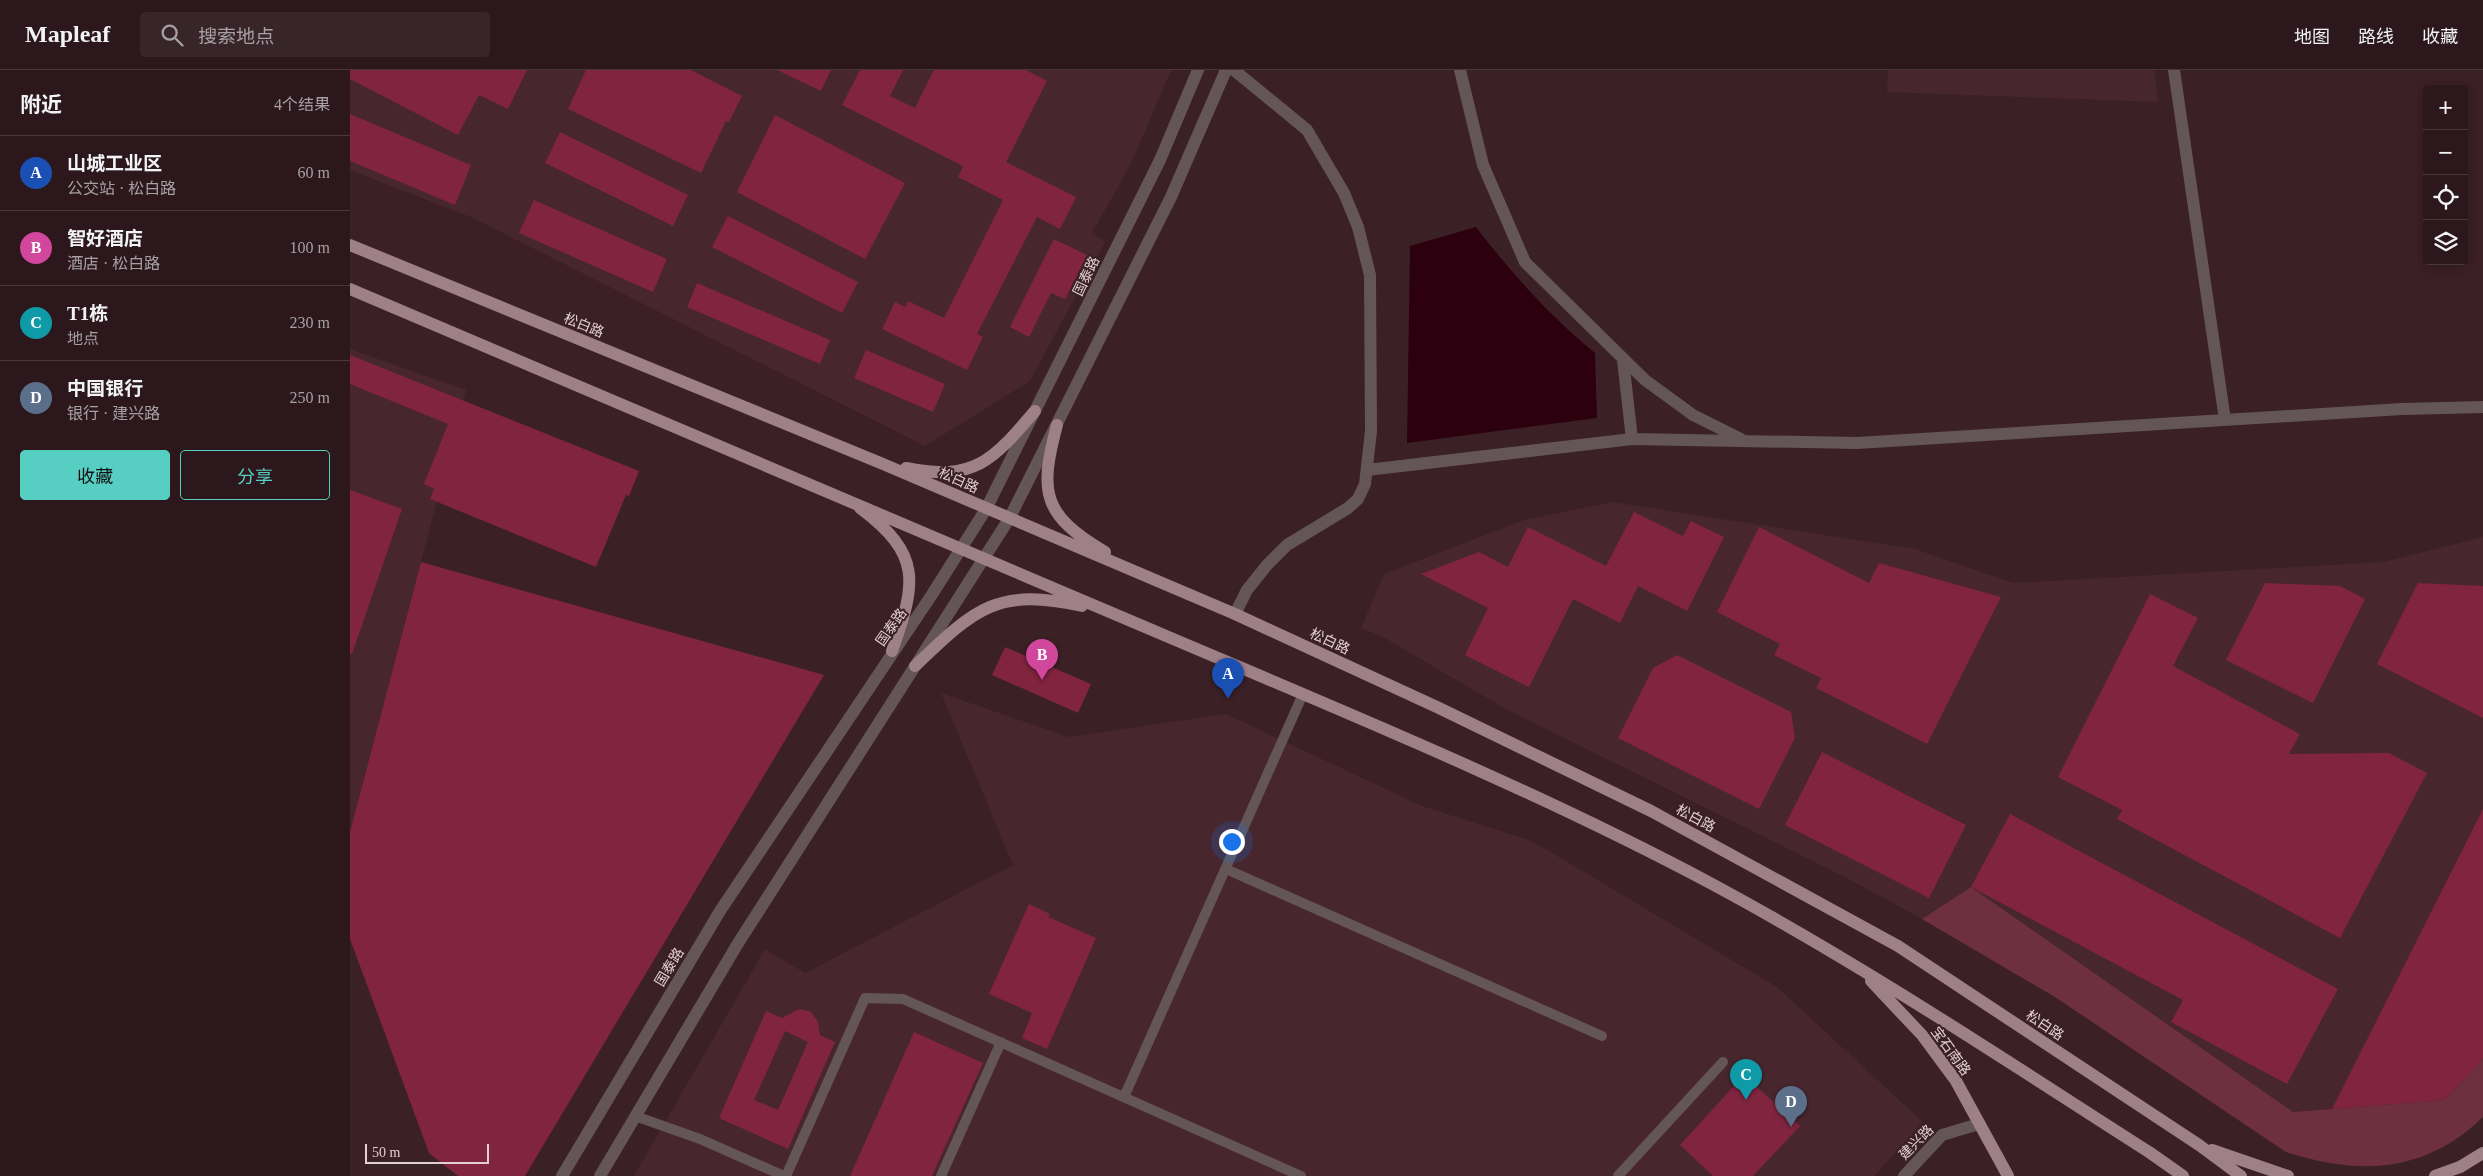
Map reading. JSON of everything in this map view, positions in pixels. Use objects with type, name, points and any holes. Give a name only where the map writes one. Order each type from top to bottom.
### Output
[{"type":"main road","name":"松白路","points":[[350,245],[883,464],[1235,614],[1448,712],[1651,811],[1776,877],[1898,946],[2199,1145],[2241,1176]]},
{"type":"main road","points":[[350,289],[842,495],[1303,694],[1455,761],[1618,837],[1709,883],[1848,959],[2149,1152],[2183,1176]]},
{"type":"main road","points":[[883,464],[928,472],[950,473],[970,469],[988,460],[1004,448],[1035,412]]},
{"type":"main road","points":[[1056,425],[1046,475],[1047,493],[1054,510],[1078,535],[1148,577]]},
{"type":"main road","points":[[842,495],[878,522],[893,537],[902,550],[909,570],[910,592],[892,651]]},
{"type":"main road","points":[[915,666],[968,618],[1003,602],[1028,598],[1054,600],[1113,613]]},
{"type":"main road","name":"宝石南路","points":[[1848,959],[1890,999],[1922,1035],[1956,1081],[2008,1176]]},
{"type":"main road","points":[[2199,1145],[2288,1176]]},
{"type":"main road","points":[[2435,1176],[2460,1167],[2483,1153]]},
{"type":"street","name":"国泰路","points":[[562,1176],[720,911],[986,508],[1160,160],[1198,70]]},
{"type":"street","points":[[600,1176],[736,945],[986,558],[1009,519],[1171,196],[1226,70]]},
{"type":"street","points":[[1234,70],[1307,130],[1344,193],[1358,227],[1370,275],[1371,431],[1365,484],[1358,499],[1348,508],[1287,545],[1267,564],[1247,590],[1235,614]]},
{"type":"street","points":[[1460,70],[1483,165],[1525,262],[1624,360],[1668,399],[1710,425],[1746,442]]},
{"type":"street","points":[[2174,70],[2225,420]]},
{"type":"street","points":[[1624,360],[1632,439]]},
{"type":"street","points":[[1367,470],[1632,439],[1857,443],[2402,409],[2483,407]]},
{"type":"street","name":"建兴路","points":[[1904,1176],[1942,1135],[1979,1124]]},
{"type":"lane","points":[[1124,1097],[1303,694]]},
{"type":"lane","points":[[1226,869],[1602,1036]]},
{"type":"lane","points":[[635,1116],[700,1139],[785,1176],[865,998],[903,998],[1301,1176]]},
{"type":"lane","points":[[941,1176],[1001,1042]]},
{"type":"lane","points":[[1618,1176],[1723,1062]]},
{"type":"shaded area","points":[[350,70],[1171,70],[1131,164],[1092,233],[1105,242],[1030,381],[925,446],[473,218],[350,170]]},
{"type":"shaded area","points":[[1888,70],[2154,70],[2158,102],[1887,92]]},
{"type":"shaded area","points":[[1476,227],[1532,294],[1595,353],[1597,418],[1407,443],[1410,246]]},
{"type":"shaded area","points":[[350,349],[466,390],[350,832]]},
{"type":"shaded area","points":[[1612,502],[1915,549],[2013,583],[2383,562],[2483,537],[2483,1059],[2444,1100],[2293,1112],[1971,887],[1922,919],[1843,876],[1504,708],[1383,637],[1361,628],[1384,574],[1524,520]]},
{"type":"shaded area","points":[[941,693],[1069,737],[1226,714],[1422,806],[1532,841],[1777,987],[1923,1122],[1874,1176],[634,1176],[765,949],[805,973],[1013,865]]},
{"type":"shaded area","points":[[1971,887],[2293,1112],[2444,1100],[2483,1059],[2483,1117],[2461,1136],[2438,1149],[2415,1159],[2390,1164],[2366,1166],[2340,1165],[2286,1152],[2055,997],[1922,919]]},
{"type":"building","points":[[350,70],[527,70],[508,109],[479,95],[458,135],[350,79]]},
{"type":"building","points":[[586,70],[691,70],[742,96],[729,122],[726,121],[701,173],[568,109]]},
{"type":"building","points":[[777,70],[831,70],[821,91]]},
{"type":"building","points":[[860,70],[903,70],[890,96],[915,108],[934,70],[1026,70],[1047,81],[1006,162],[1076,197],[1060,229],[1037,217],[977,334],[983,337],[967,370],[882,329],[895,302],[905,307],[908,301],[944,318],[1003,200],[958,177],[963,166],[842,105]]},
{"type":"building","points":[[350,114],[471,165],[455,205],[350,161]]},
{"type":"building","points":[[775,115],[905,183],[865,259],[737,192]]},
{"type":"building","points":[[560,132],[688,195],[673,226],[545,163]]},
{"type":"building","points":[[534,200],[667,259],[653,292],[519,233]]},
{"type":"building","points":[[728,216],[858,282],[842,313],[712,247]]},
{"type":"building","points":[[1054,239],[1087,255],[1065,299],[1051,293],[1029,337],[1010,327]]},
{"type":"building","points":[[697,283],[830,340],[820,364],[687,307]]},
{"type":"building","points":[[866,350],[945,384],[933,412],[854,378]]},
{"type":"building","points":[[350,355],[639,471],[629,496],[626,495],[596,567],[430,499],[434,489],[424,484],[448,424],[350,384]]},
{"type":"building","points":[[350,490],[402,509],[352,654],[350,653]]},
{"type":"building","points":[[1634,512],[1683,536],[1691,521],[1724,537],[1687,611],[1638,586],[1620,623],[1573,599],[1529,687],[1465,655],[1488,608],[1421,574],[1479,552],[1508,567],[1528,527],[1606,566]]},
{"type":"building","points":[[1759,527],[1869,583],[1879,563],[2001,597],[1927,744],[1816,688],[1821,678],[1774,655],[1780,644],[1717,612]]},
{"type":"building","points":[[421,562],[824,675],[525,1176],[458,1176],[429,1153],[350,939],[350,832]]},
{"type":"building","points":[[2265,583],[2340,586],[2365,599],[2313,703],[2226,660]]},
{"type":"building","points":[[2418,583],[2483,586],[2483,718],[2377,664]]},
{"type":"building","points":[[2150,594],[2198,618],[2173,666],[2300,734],[2289,754],[2389,753],[2427,773],[2340,938],[2117,819],[2122,810],[2058,777]]},
{"type":"building","points":[[1005,647],[1091,684],[1078,713],[992,675]]},
{"type":"building","points":[[1677,655],[1791,712],[1795,738],[1759,809],[1618,738],[1653,668]]},
{"type":"building","points":[[1822,752],[1966,825],[1929,898],[1785,825]]},
{"type":"building","points":[[2483,809],[2483,1059],[2444,1100],[2332,1109]]},
{"type":"building","points":[[2010,814],[2338,989],[2287,1084],[2171,1022],[2183,1000],[1971,887]]},
{"type":"building","points":[[1029,904],[1050,914],[1048,917],[1096,938],[1047,1049],[1022,1038],[1032,1013],[989,994]]},
{"type":"building","points":[[799,1009],[811,1012],[818,1022],[820,1035],[835,1042],[788,1149],[719,1118],[766,1011],[782,1018]],"holes":[[[785,1031],[808,1042],[778,1110],[754,1100]]]},
{"type":"building","points":[[914,1032],[983,1063],[932,1176],[850,1176]]},
{"type":"building","points":[[1744,1075],[1800,1126],[1753,1176],[1713,1176],[1680,1145]]},
{"type":"place","name":"智好酒店","points":[[1042,680]]},
{"type":"place","name":"山城工业区","points":[[1228,699]]},
{"type":"place","name":"T1栋","points":[[1746,1100]]},
{"type":"place","name":"中国银行","points":[[1791,1127]]}]
